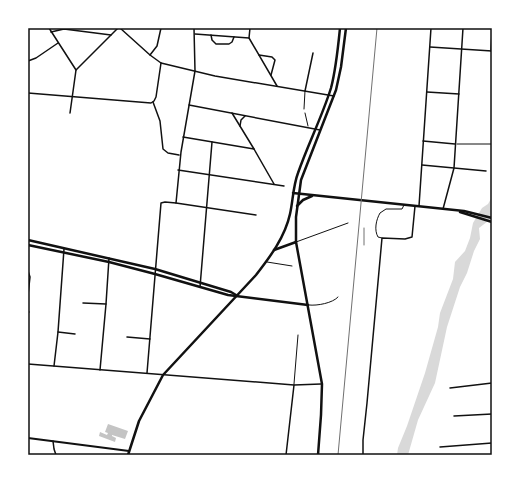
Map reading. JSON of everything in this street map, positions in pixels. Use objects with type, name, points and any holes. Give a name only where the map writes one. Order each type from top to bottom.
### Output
[{"type":"main road","points":[[128,455],[140,421],[163,375],[267,262],[283,235],[288,223],[298,171],[334,76],[340,28]]},
{"type":"main road","points":[[318,455],[322,384],[296,242],[295,225],[303,174],[334,96],[340,73],[346,28]]},
{"type":"main road","points":[[293,193],[470,212],[492,218]]},
{"type":"main road","points":[[297,206],[304,199],[313,196]]},
{"type":"main road","points":[[458,211],[469,216],[492,222]]},
{"type":"main road","points":[[28,240],[155,269],[231,292],[236,296]]},
{"type":"main road","points":[[274,250],[296,242]]},
{"type":"main road","points":[[28,245],[109,262],[228,295],[308,305]]},
{"type":"street","points":[[49,28],[76,70]]},
{"type":"street","points":[[70,113],[76,70],[119,28],[161,63],[215,76],[334,96]]},
{"type":"street","points":[[150,55],[157,46],[161,28]]},
{"type":"street","points":[[176,203],[180,156],[195,71],[194,28]]},
{"type":"street","points":[[250,28],[249,38],[277,86]]},
{"type":"street","points":[[363,455],[363,440],[382,238],[405,239],[412,237],[422,165],[432,28]]},
{"type":"street","points":[[443,209],[454,168],[463,28]]},
{"type":"street","points":[[51,32],[64,29],[111,35]]},
{"type":"street","points":[[430,47],[491,51],[492,32]]},
{"type":"street","points":[[194,34],[249,38]]},
{"type":"street","points":[[211,35],[212,40],[216,44],[229,44],[232,42],[234,37]]},
{"type":"street","points":[[28,61],[36,58],[58,43]]},
{"type":"street","points":[[306,91],[313,53]]},
{"type":"street","points":[[259,55],[272,57],[275,60],[271,75]]},
{"type":"street","points":[[28,93],[148,104],[153,102],[156,97],[161,63]]},
{"type":"street","points":[[427,92],[459,94]]},
{"type":"street","points":[[153,102],[160,121],[163,149],[180,156]]},
{"type":"street","points":[[189,106],[320,130]]},
{"type":"street","points":[[232,113],[274,184]]},
{"type":"street","points":[[240,126],[241,120],[246,116]]},
{"type":"street","points":[[183,137],[254,149]]},
{"type":"street","points":[[423,140],[455,144]]},
{"type":"street","points":[[200,287],[212,142]]},
{"type":"street","points":[[422,165],[486,171]]},
{"type":"street","points":[[178,170],[284,186]]},
{"type":"street","points":[[146,373],[160,205],[165,202],[176,203],[256,215]]},
{"type":"street","points":[[54,366],[64,248]]},
{"type":"street","points":[[100,370],[109,258]]},
{"type":"street","points":[[28,271],[30,277],[28,295]]},
{"type":"street","points":[[83,303],[106,304]]},
{"type":"street","points":[[58,332],[75,334]]},
{"type":"street","points":[[127,337],[150,339]]},
{"type":"street","points":[[28,364],[294,385],[322,384]]},
{"type":"street","points":[[450,388],[492,383]]},
{"type":"street","points":[[286,455],[294,385]]},
{"type":"street","points":[[454,416],[492,414]]},
{"type":"street","points":[[28,438],[129,451]]},
{"type":"street","points":[[53,441],[56,455]]},
{"type":"street","points":[[440,447],[492,443]]},
{"type":"lane","points":[[304,109],[306,91]]},
{"type":"lane","points":[[304,113],[308,127]]},
{"type":"lane","points":[[455,144],[492,144]]},
{"type":"lane","points":[[382,238],[378,237],[375,231],[376,222],[380,213],[386,209],[402,209],[404,205]]},
{"type":"lane","points":[[296,242],[348,223]]},
{"type":"lane","points":[[267,262],[292,266]]},
{"type":"lane","points":[[308,305],[320,304],[335,300],[338,296]]},
{"type":"lane","points":[[294,385],[298,335]]},
{"type":"shaded area","points":[[492,197],[492,218],[479,228],[480,239],[460,287],[447,327],[435,383],[418,420],[408,455],[397,455],[398,448],[425,373],[438,327],[440,313],[453,279],[455,262],[465,251],[470,238],[473,223],[482,208],[488,204]]},
{"type":"building","points":[[108,424],[128,431],[125,439],[112,435],[116,438],[115,442],[99,436],[100,432],[107,435],[108,433],[105,432]]},
{"type":"railway","points":[[338,455],[377,28]]},
{"type":"railway","points":[[364,228],[364,245]]}]
